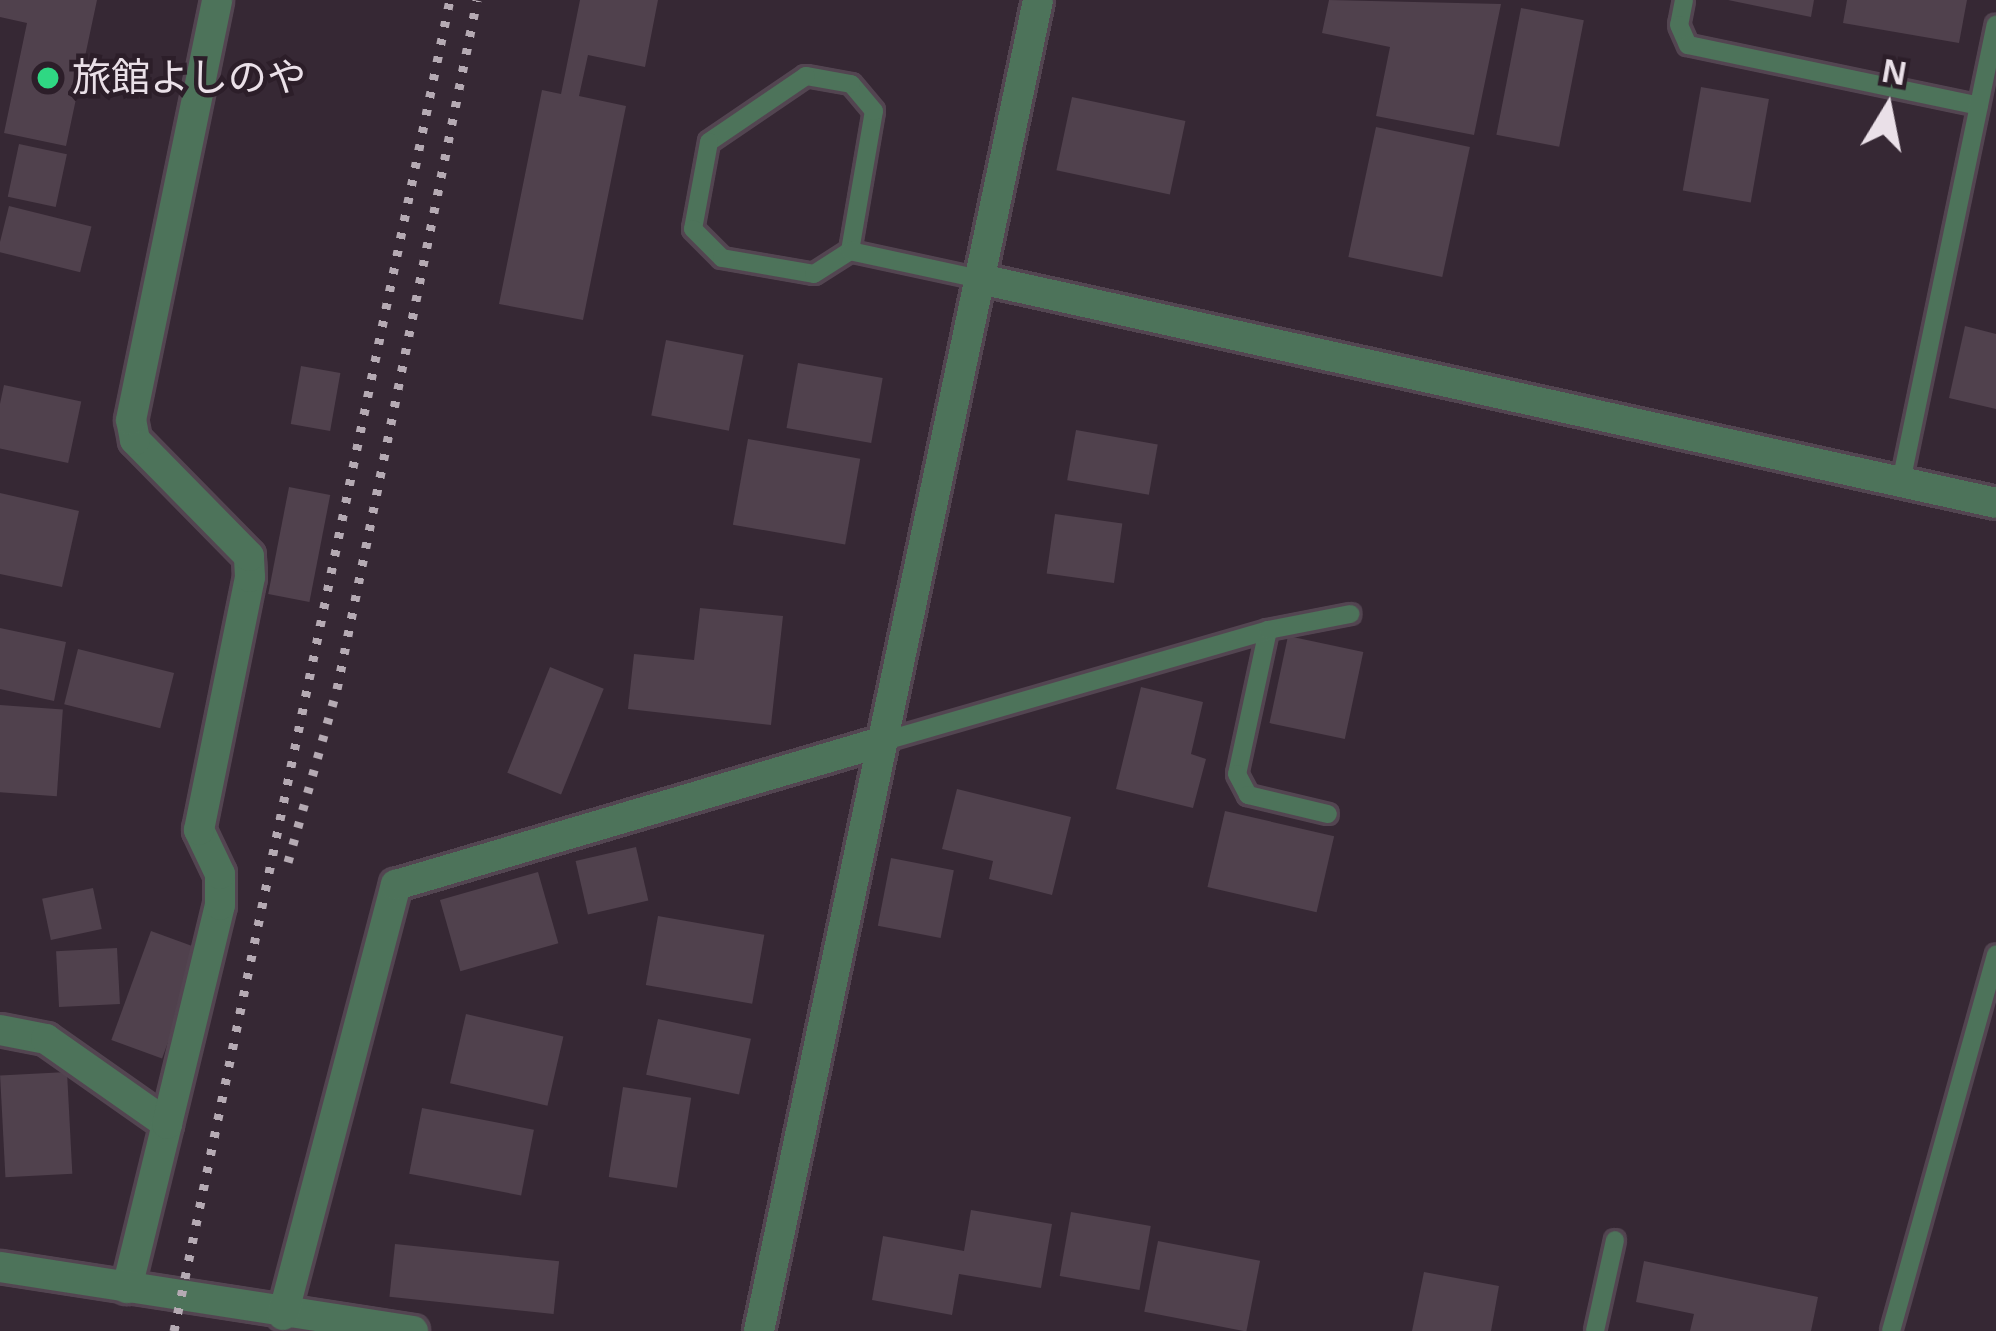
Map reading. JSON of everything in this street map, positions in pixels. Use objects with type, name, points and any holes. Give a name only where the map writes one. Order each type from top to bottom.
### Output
[{"type":"street","points":[[127,1288],[220,905],[220,874],[199,830],[250,577],[248,556],[135,440],[131,420],[217,0]]},
{"type":"street","points":[[758,1331],[1038,0]]},
{"type":"street","points":[[980,279],[1996,502]]},
{"type":"street","points":[[284,1323],[396,885],[880,742]]},
{"type":"street","points":[[0,1030],[46,1039],[167,1124]]},
{"type":"street","points":[[0,1268],[127,1288],[284,1323],[413,1331]]},
{"type":"lane","points":[[1684,0],[1679,25],[1688,45],[1978,106]]},
{"type":"lane","points":[[1901,482],[1996,25]]},
{"type":"lane","points":[[850,251],[874,111],[851,84],[806,76],[710,142],[693,229],[722,258],[814,274],[850,251],[980,279]]},
{"type":"lane","points":[[880,742],[1268,630],[1350,614]]},
{"type":"lane","points":[[1268,630],[1237,774],[1248,795],[1328,814]]},
{"type":"lane","points":[[1891,1331],[1996,954]]},
{"type":"lane","points":[[1595,1331],[1615,1240]]},
{"type":"building","name":"旅館よしのや","points":[[0,0],[97,0],[66,146],[4,133],[27,23],[0,17]]},
{"type":"building","points":[[580,0],[658,0],[645,67],[588,55],[579,96],[626,106],[583,320],[499,304],[542,90],[561,94]]},
{"type":"building","points":[[1329,0],[1501,4],[1474,135],[1376,116],[1390,47],[1322,33]]},
{"type":"building","points":[[1728,0],[1814,0],[1811,17]]},
{"type":"building","points":[[1847,0],[1967,0],[1959,43],[1843,23]]},
{"type":"building","points":[[1521,8],[1584,20],[1559,147],[1496,135]]},
{"type":"building","points":[[1701,87],[1769,99],[1751,202],[1683,190]]},
{"type":"building","points":[[1072,97],[1185,121],[1170,194],[1056,170]]},
{"type":"building","points":[[1376,127],[1470,147],[1442,277],[1348,257]]},
{"type":"building","points":[[19,144],[67,154],[56,207],[8,197]]},
{"type":"building","points":[[9,206],[91,227],[80,272],[0,252]]},
{"type":"building","points":[[1965,326],[1996,334],[1996,409],[1949,398]]},
{"type":"building","points":[[666,340],[744,355],[729,431],[651,416]]},
{"type":"building","points":[[798,363],[883,378],[871,443],[787,428]]},
{"type":"building","points":[[301,366],[340,373],[330,431],[291,424]]},
{"type":"building","points":[[4,385],[81,401],[68,463],[0,449]]},
{"type":"building","points":[[1076,430],[1158,444],[1149,495],[1067,480]]},
{"type":"building","points":[[748,439],[860,459],[845,544],[733,525]]},
{"type":"building","points":[[289,487],[330,495],[309,602],[268,594]]},
{"type":"building","points":[[0,493],[79,511],[62,587],[0,574]]},
{"type":"building","points":[[1055,514],[1122,523],[1114,583],[1047,573]]},
{"type":"building","points":[[700,608],[783,616],[771,725],[628,709],[634,654],[694,660]]},
{"type":"building","points":[[0,628],[66,642],[54,701],[0,689]]},
{"type":"building","points":[[1288,636],[1363,652],[1345,739],[1269,723]]},
{"type":"building","points":[[78,649],[174,673],[160,728],[64,704]]},
{"type":"building","points":[[550,667],[604,689],[561,794],[507,773]]},
{"type":"building","points":[[1141,687],[1203,702],[1191,754],[1206,759],[1193,808],[1116,789]]},
{"type":"building","points":[[0,705],[63,709],[57,796],[0,792]]},
{"type":"building","points":[[957,789],[1071,817],[1052,895],[989,879],[993,861],[942,849]]},
{"type":"building","points":[[1225,811],[1334,836],[1317,912],[1207,887]]},
{"type":"building","points":[[636,847],[648,901],[588,915],[576,861]]},
{"type":"building","points":[[891,858],[954,870],[941,938],[878,926]]},
{"type":"building","points":[[538,872],[558,943],[460,971],[440,900]]},
{"type":"building","points":[[93,888],[102,929],[51,940],[42,899]]},
{"type":"building","points":[[658,916],[764,935],[752,1004],[646,985]]},
{"type":"building","points":[[151,931],[202,949],[162,1058],[111,1040]]},
{"type":"building","points":[[117,948],[120,1004],[59,1007],[56,951]]},
{"type":"building","points":[[466,1014],[563,1036],[547,1106],[450,1083]]},
{"type":"building","points":[[658,1019],[751,1039],[739,1095],[646,1075]]},
{"type":"building","points":[[67,1072],[72,1174],[5,1177],[0,1076]]},
{"type":"building","points":[[623,1087],[691,1098],[677,1188],[609,1177]]},
{"type":"building","points":[[422,1108],[534,1130],[521,1196],[409,1174]]},
{"type":"building","points":[[971,1210],[1052,1224],[1041,1288],[959,1274],[952,1315],[872,1300],[883,1236],[964,1251]]},
{"type":"building","points":[[1071,1212],[1151,1226],[1139,1290],[1060,1276]]},
{"type":"building","points":[[1158,1241],[1260,1261],[1246,1331],[1144,1312]]},
{"type":"building","points":[[395,1244],[559,1261],[554,1314],[389,1297]]},
{"type":"building","points":[[1644,1261],[1818,1297],[1811,1331],[1690,1331],[1694,1314],[1636,1302]]},
{"type":"building","points":[[1424,1272],[1499,1286],[1491,1331],[1412,1331]]},
{"type":"railway","points":[[174,1331],[450,0]]},
{"type":"railway","points":[[288,862],[337,689],[477,0]]},
{"type":"place","name":"旅館よしのや","points":[[48,78]]}]
